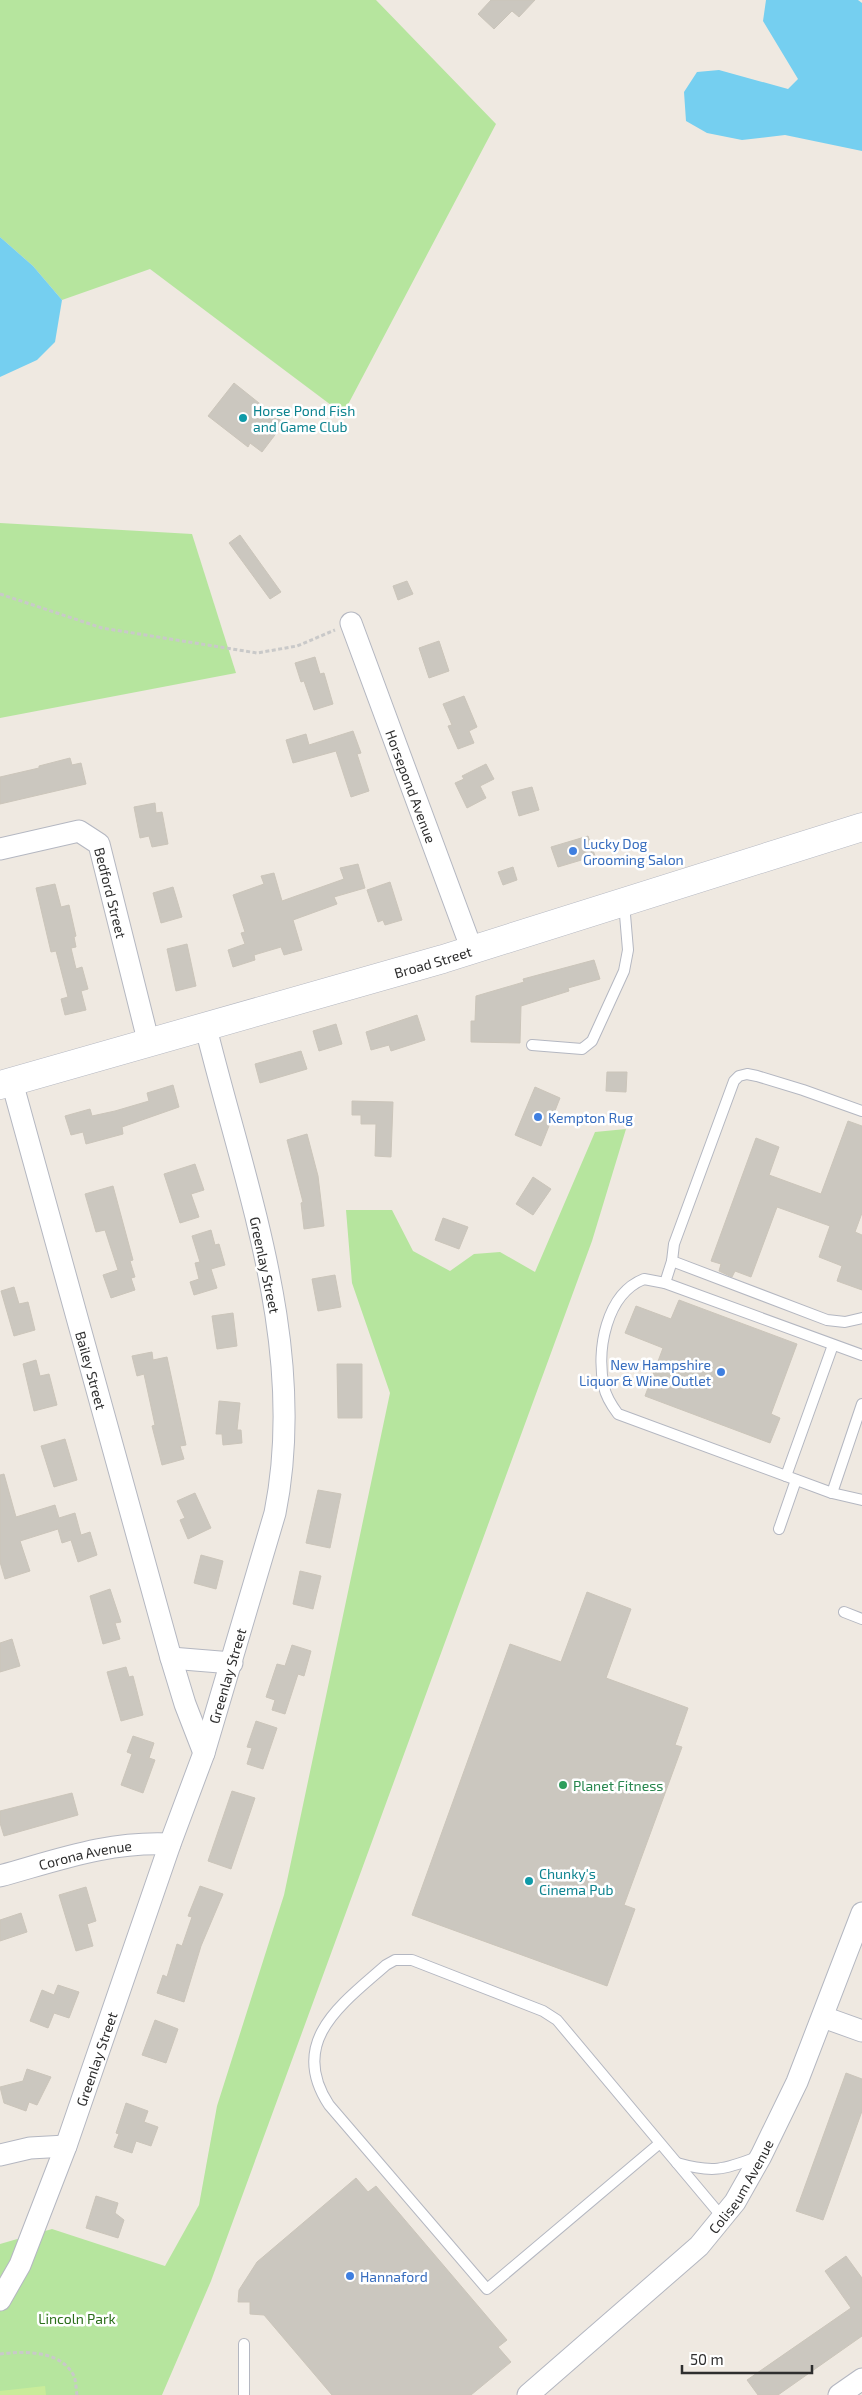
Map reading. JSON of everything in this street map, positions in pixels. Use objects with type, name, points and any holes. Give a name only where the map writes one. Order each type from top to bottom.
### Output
[{"type":"main road","name":"Broad Street","points":[[6,1084],[472,950],[862,827]]},
{"type":"street","name":"Horsepond Avenue","points":[[351,623],[472,950]]},
{"type":"street","name":"Bedford Street","points":[[0,849],[79,831],[99,844],[149,1044]]},
{"type":"street","name":"Greenlay Street","points":[[0,2300],[20,2266],[66,2146],[170,1844],[204,1753],[276,1513],[282,1478],[283,1360],[274,1299],[261,1240],[206,1028]]},
{"type":"street","name":"Bailey Street","points":[[6,1084],[185,1704],[204,1753]]},
{"type":"street","points":[[172,1658],[232,1663]]},
{"type":"street","name":"Corona Avenue","points":[[0,1876],[112,1846],[141,1843],[170,1844]]},
{"type":"street","name":"Coliseum Avenue","points":[[528,2395],[699,2246],[723,2218],[761,2156],[797,2082],[862,1913]]},
{"type":"street","points":[[823,2017],[862,2030]]},
{"type":"street","points":[[0,2155],[30,2148],[66,2146]]},
{"type":"street","points":[[839,2395],[862,2379]]},
{"type":"lane","points":[[532,1045],[582,1049],[592,1042],[624,971],[628,950],[624,902]]},
{"type":"lane","points":[[665,1284],[672,1261],[674,1244],[734,1081],[739,1076],[747,1074],[766,1079],[862,1111]]},
{"type":"lane","points":[[672,1261],[827,1320],[845,1322],[862,1318]]},
{"type":"lane","points":[[862,1355],[665,1284],[644,1279],[633,1283],[625,1289],[614,1308],[604,1340],[601,1369],[604,1388],[609,1402],[618,1414],[796,1480],[862,1500]]},
{"type":"lane","points":[[786,1476],[833,1345]]},
{"type":"lane","points":[[832,1492],[862,1404]]},
{"type":"lane","points":[[779,1528],[796,1480]]},
{"type":"lane","points":[[844,1612],[862,1619]]},
{"type":"lane","points":[[660,2143],[488,2289],[320,2092],[316,2070],[318,2041],[335,2010],[386,1965],[395,1960],[412,1960],[543,2011],[557,2020],[723,2218]]},
{"type":"lane","points":[[677,2163],[703,2170],[717,2169],[761,2156]]},
{"type":"lane","points":[[244,2344],[244,2395]]},
{"type":"path","points":[[0,594],[102,628],[257,653],[297,646],[351,623]]},
{"type":"path","points":[[0,2354],[15,2352],[41,2353],[64,2364],[74,2376],[77,2395]]},
{"type":"green space","points":[[0,0],[376,0],[496,124],[343,414],[150,269],[62,300],[33,266],[0,237]]},
{"type":"green space","points":[[0,523],[192,534],[236,673],[0,718]]},
{"type":"green space","name":"Lincoln Park","points":[[626,1129],[592,1241],[211,2281],[162,2395],[0,2395],[0,2244],[52,2229],[165,2266],[199,2205],[217,2106],[284,1895],[390,1393],[352,1283],[346,1210],[392,1210],[413,1251],[450,1271],[474,1254],[500,1252],[535,1272],[595,1132]]},
{"type":"green space","points":[[45,2386],[46,2395],[0,2395],[0,2391]]},
{"type":"water","points":[[766,0],[858,0],[862,3],[862,151],[785,135],[742,140],[707,133],[686,121],[684,92],[697,72],[719,70],[788,89],[798,79],[763,21]]},
{"type":"water","points":[[0,237],[33,266],[62,300],[55,342],[37,360],[0,377]]},
{"type":"building","points":[[491,0],[535,0],[519,17],[512,11],[494,29],[478,14]]},
{"type":"building","name":"Horse Pond Fish and Game Club","points":[[234,383],[284,423],[262,452],[250,443],[248,447],[208,416]]},
{"type":"building","points":[[240,535],[281,592],[270,599],[229,543]]},
{"type":"building","points":[[407,581],[413,594],[398,600],[393,586]]},
{"type":"building","points":[[439,641],[449,671],[429,678],[419,648]]},
{"type":"building","points":[[315,657],[320,674],[324,673],[333,704],[314,710],[304,681],[301,682],[295,663]]},
{"type":"building","points":[[464,696],[477,727],[469,731],[474,743],[458,749],[448,726],[452,725],[443,704]]},
{"type":"building","points":[[353,731],[361,753],[357,754],[369,791],[351,797],[336,751],[293,763],[286,740],[306,734],[309,745]]},
{"type":"building","points":[[70,758],[72,765],[81,763],[86,784],[0,804],[0,777],[39,768],[39,766]]},
{"type":"building","points":[[486,764],[494,779],[480,786],[486,798],[467,808],[455,783],[464,779],[462,776]]},
{"type":"building","points":[[532,787],[539,810],[519,816],[512,792]]},
{"type":"building","points":[[155,803],[156,813],[162,812],[168,844],[152,847],[149,836],[140,838],[134,807]]},
{"type":"building","name":"Lucky Dog Grooming Salon","points":[[588,836],[595,856],[558,867],[551,847]]},
{"type":"building","points":[[358,864],[365,888],[334,897],[337,904],[293,920],[302,950],[284,955],[281,947],[254,955],[255,960],[233,967],[228,950],[245,944],[241,933],[245,932],[233,895],[264,884],[261,876],[274,873],[282,901],[344,879],[340,868]]},
{"type":"building","points":[[513,867],[517,880],[503,885],[498,872]]},
{"type":"building","points":[[390,882],[402,920],[385,925],[383,920],[378,922],[367,890]]},
{"type":"building","points":[[55,884],[61,907],[69,905],[76,936],[74,937],[76,947],[71,948],[76,969],[82,967],[88,989],[81,991],[86,1010],[65,1015],[61,999],[68,997],[56,951],[51,952],[36,888]]},
{"type":"building","points":[[173,887],[182,917],[161,923],[153,893]]},
{"type":"building","points":[[187,944],[196,986],[176,991],[167,949]]},
{"type":"building","points":[[594,960],[600,979],[568,988],[569,991],[521,1006],[520,1043],[471,1042],[471,1021],[475,1021],[476,996],[524,982],[523,979]]},
{"type":"building","points":[[417,1015],[425,1040],[391,1051],[389,1045],[371,1050],[366,1032]]},
{"type":"building","points":[[336,1024],[342,1044],[319,1051],[313,1031]]},
{"type":"building","points":[[301,1051],[307,1069],[260,1083],[255,1064]]},
{"type":"building","points":[[607,1072],[627,1072],[626,1092],[606,1091]]},
{"type":"building","points":[[173,1085],[179,1107],[122,1127],[123,1134],[86,1144],[83,1132],[71,1135],[65,1116],[90,1109],[92,1116],[115,1111],[149,1101],[147,1093]]},
{"type":"building","name":"Kempton Rug","points":[[535,1087],[560,1098],[541,1146],[515,1135]]},
{"type":"building","points":[[352,1101],[393,1102],[391,1157],[375,1156],[376,1124],[361,1124],[361,1115],[352,1115]]},
{"type":"building","points":[[848,1121],[862,1126],[862,1213],[855,1232],[862,1235],[862,1290],[837,1281],[842,1266],[819,1257],[830,1226],[777,1207],[751,1277],[735,1271],[732,1277],[719,1271],[721,1264],[711,1261],[756,1138],[779,1147],[769,1175],[821,1194]]},
{"type":"building","points":[[307,1134],[318,1176],[324,1226],[304,1229],[301,1203],[303,1202],[287,1140]]},
{"type":"building","points":[[195,1164],[204,1190],[191,1194],[199,1217],[180,1223],[164,1174]]},
{"type":"building","points":[[533,1177],[551,1189],[533,1215],[516,1204]]},
{"type":"building","points":[[113,1186],[133,1260],[130,1261],[135,1277],[131,1278],[135,1290],[111,1298],[103,1275],[118,1270],[105,1230],[96,1232],[85,1194]]},
{"type":"building","points":[[443,1218],[468,1227],[459,1249],[435,1240]]},
{"type":"building","points":[[211,1230],[215,1245],[219,1244],[225,1265],[211,1269],[217,1288],[194,1295],[190,1282],[199,1279],[195,1263],[200,1262],[192,1236]]},
{"type":"building","points":[[335,1275],[341,1307],[318,1311],[312,1279]]},
{"type":"building","points":[[14,1287],[19,1304],[28,1302],[35,1330],[14,1336],[1,1291]]},
{"type":"building","name":"New Hampshire Liquor & Wine Outlet","points":[[679,1300],[797,1344],[771,1414],[780,1418],[770,1443],[645,1396],[663,1348],[625,1333],[636,1306],[671,1319]]},
{"type":"building","points":[[233,1313],[237,1346],[217,1349],[212,1316]]},
{"type":"building","points":[[152,1352],[153,1360],[167,1357],[186,1445],[180,1446],[184,1459],[162,1465],[152,1426],[155,1425],[144,1374],[137,1376],[132,1356]]},
{"type":"building","points":[[36,1360],[40,1376],[49,1374],[57,1405],[34,1411],[23,1364]]},
{"type":"building","points":[[337,1364],[362,1364],[362,1418],[338,1418]]},
{"type":"building","points":[[219,1401],[240,1403],[237,1430],[241,1430],[242,1443],[223,1445],[222,1434],[216,1434]]},
{"type":"building","points":[[65,1439],[77,1480],[54,1487],[41,1446]]},
{"type":"building","points":[[4,1474],[16,1517],[55,1505],[59,1518],[75,1513],[81,1535],[90,1532],[97,1555],[78,1562],[71,1540],[62,1543],[58,1529],[20,1541],[30,1571],[5,1579],[0,1562],[0,1475]]},
{"type":"building","points":[[318,1490],[341,1494],[330,1548],[306,1543]]},
{"type":"building","points":[[195,1493],[211,1528],[188,1539],[180,1520],[185,1518],[177,1501]]},
{"type":"building","points":[[201,1555],[223,1561],[216,1589],[194,1583]]},
{"type":"building","points":[[300,1571],[321,1576],[313,1609],[293,1604]]},
{"type":"building","points":[[110,1589],[121,1622],[115,1623],[120,1639],[103,1644],[90,1596]]},
{"type":"building","points":[[587,1592],[631,1609],[606,1678],[688,1708],[675,1745],[682,1747],[624,1905],[635,1909],[607,1986],[412,1915],[510,1644],[561,1662]]},
{"type":"building","points":[[12,1639],[20,1666],[0,1672],[0,1643]]},
{"type":"building","points":[[292,1645],[311,1651],[304,1676],[298,1674],[285,1714],[272,1710],[275,1700],[266,1697],[277,1664],[285,1666]]},
{"type":"building","points":[[126,1667],[129,1677],[133,1676],[143,1715],[121,1721],[107,1672]]},
{"type":"building","points":[[256,1721],[277,1728],[263,1769],[247,1764],[252,1748],[247,1747]]},
{"type":"building","points":[[133,1736],[154,1743],[149,1758],[155,1760],[143,1793],[121,1785],[132,1754],[127,1752]]},
{"type":"building","points":[[232,1791],[255,1798],[231,1869],[208,1861]]},
{"type":"building","points":[[72,1793],[78,1815],[4,1836],[0,1823],[0,1811]]},
{"type":"building","points":[[200,1886],[223,1894],[201,1946],[184,2002],[157,1993],[163,1975],[167,1977],[177,1944],[182,1946],[192,1917],[188,1916]]},
{"type":"building","points":[[86,1887],[96,1921],[87,1924],[93,1946],[76,1951],[59,1895]]},
{"type":"building","points":[[21,1913],[27,1932],[0,1941],[0,1920]]},
{"type":"building","points":[[58,1985],[79,1992],[69,2018],[54,2013],[48,2028],[30,2021],[42,1990],[54,1995]]},
{"type":"building","points":[[155,2020],[178,2029],[166,2063],[142,2055]]},
{"type":"building","points":[[27,2069],[51,2077],[37,2105],[29,2102],[26,2111],[4,2103],[0,2087],[23,2081]]},
{"type":"building","points":[[846,2073],[862,2079],[862,2111],[823,2220],[796,2211]]},
{"type":"building","points":[[126,2103],[148,2111],[144,2122],[158,2127],[151,2146],[136,2141],[132,2153],[114,2147],[119,2134],[116,2133]]},
{"type":"building","name":"Hannaford","points":[[356,2178],[368,2192],[376,2186],[507,2340],[498,2347],[511,2362],[471,2395],[332,2395],[264,2315],[250,2314],[250,2302],[238,2302],[239,2290],[257,2262]]},
{"type":"building","points":[[96,2196],[118,2203],[115,2213],[124,2220],[118,2238],[86,2228]]},
{"type":"building","points":[[846,2256],[862,2278],[862,2336],[778,2395],[758,2395],[747,2380],[851,2308],[825,2271]]},
{"type":"place","name":"Horse Pond Fish and Game Club","points":[[243,418]]},
{"type":"place","name":"Lucky Dog Grooming Salon","points":[[573,851]]},
{"type":"place","name":"Kempton Rug","points":[[538,1117]]},
{"type":"place","name":"New Hampshire Liquor & Wine Outlet","points":[[721,1372]]},
{"type":"place","name":"Planet Fitness","points":[[563,1785]]},
{"type":"place","name":"Chunky's Cinema Pub","points":[[529,1881]]},
{"type":"place","name":"Hannaford","points":[[350,2276]]}]
